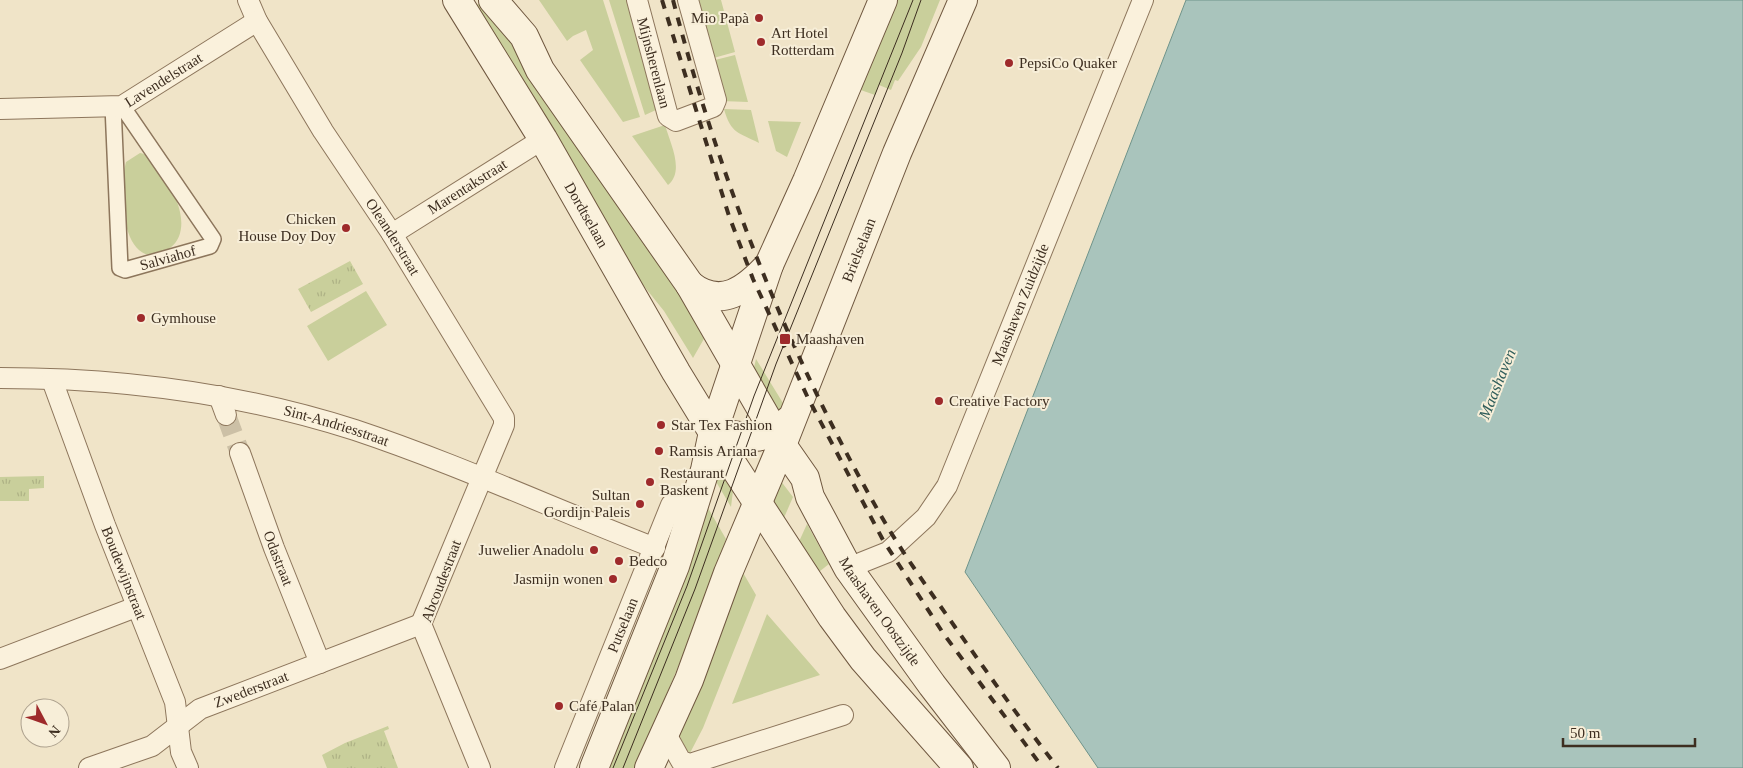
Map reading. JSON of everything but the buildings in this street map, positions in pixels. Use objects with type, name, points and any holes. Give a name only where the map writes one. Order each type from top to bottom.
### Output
[{"type":"main road","name":"Dordtselaan","points":[[457,0],[543,139],[712,432],[758,502]]},
{"type":"main road","points":[[493,0],[524,36],[540,70],[690,285],[781,439]]},
{"type":"main road","points":[[781,439],[712,432],[769,265],[807,181],[883,0]]},
{"type":"main road","name":"Brielselaan","points":[[758,502],[781,439],[963,0]]},
{"type":"main road","points":[[690,285],[708,296],[720,297],[731,294],[754,281],[769,265]]},
{"type":"main road","name":"Putselaan","points":[[594,768],[675,566],[705,470],[712,432]]},
{"type":"main road","points":[[705,470],[731,462],[750,459],[781,439]]},
{"type":"main road","name":"Maashaven Oostzijde","points":[[781,439],[810,497],[859,564],[932,685],[996,768]]},
{"type":"main road","points":[[758,502],[832,617],[863,659],[959,768]]},
{"type":"main road","points":[[649,768],[666,734],[758,502]]},
{"type":"main road","points":[[744,537],[757,532],[781,536]]},
{"type":"street","name":"Oleanderstraat","points":[[248,0],[257,21],[323,131],[392,234],[504,418],[504,425],[482,477]]},
{"type":"street","name":"Mijnsherenlaan","points":[[637,0],[668,116],[676,121],[713,107],[716,100],[688,0]]},
{"type":"street","name":"Maashaven Zuidzijde","points":[[859,564],[888,552],[915,529],[947,486],[1143,0]]},
{"type":"street","name":"Lavendelstraat","points":[[0,109],[118,106],[257,21]]},
{"type":"street","name":"Salviahof","points":[[118,106],[213,239],[210,246],[125,270],[120,268],[118,106]]},
{"type":"street","name":"Marentakstraat","points":[[392,234],[543,139]]},
{"type":"street","name":"Sint-Andriesstraat","points":[[0,378],[82,380],[154,386],[219,396],[354,430],[482,477],[655,548]]},
{"type":"street","name":"Boudewijnstraat","points":[[52,380],[136,606],[175,702],[181,752],[188,768]]},
{"type":"street","points":[[219,396],[226,415]]},
{"type":"street","name":"Odastraat","points":[[240,454],[274,548],[320,663]]},
{"type":"street","name":"Abcoudestraat","points":[[480,768],[421,624],[482,477]]},
{"type":"street","name":"Putselaan","points":[[565,768],[672,505],[695,503]]},
{"type":"street","points":[[0,659],[136,606]]},
{"type":"street","name":"Zwederstraat","points":[[89,768],[152,746],[200,709],[421,624]]},
{"type":"street","points":[[666,734],[680,764],[690,764],[843,715]]},
{"type":"green space","points":[[539,0],[603,0],[640,117],[623,122],[580,60],[593,50],[586,30],[567,41]]},
{"type":"green space","points":[[609,0],[632,0],[656,110],[645,115]]},
{"type":"green space","points":[[695,0],[721,0],[735,52],[710,59]]},
{"type":"green space","points":[[891,0],[940,0],[921,47],[898,81],[895,80],[891,90],[879,85],[875,95],[855,88]]},
{"type":"green space","points":[[483,1],[676,279],[705,337],[693,358],[664,311],[635,275],[469,10]]},
{"type":"green space","points":[[735,55],[748,102],[721,101],[711,61]]},
{"type":"green space","points":[[724,109],[751,110],[759,143],[736,131],[729,123]]},
{"type":"green space","points":[[768,121],[801,122],[787,157],[776,151]]},
{"type":"green space","points":[[665,125],[673,148],[676,165],[673,179],[668,185],[632,136]]},
{"type":"green space","points":[[140,153],[152,161],[172,190],[181,217],[180,234],[176,242],[170,248],[155,255],[149,255],[139,250],[132,241],[124,214],[123,185],[126,162]]},
{"type":"green space","points":[[350,261],[363,284],[311,312],[298,289]]},
{"type":"green space","points":[[366,291],[387,325],[328,361],[307,326]]},
{"type":"green space","points":[[756,359],[786,408],[779,415],[752,376]]},
{"type":"green space","points":[[730,469],[734,483],[731,507],[715,480],[719,474]]},
{"type":"green space","points":[[44,476],[44,488],[29,489],[29,501],[0,501],[0,477]]},
{"type":"green space","points":[[777,476],[793,497],[783,520],[769,493]]},
{"type":"green space","points":[[704,501],[726,539],[704,604],[636,768],[601,768]]},
{"type":"green space","points":[[807,524],[829,564],[815,575],[797,546]]},
{"type":"green space","points":[[742,571],[756,595],[703,728],[690,753],[683,747],[679,733]]},
{"type":"green space","points":[[767,614],[820,675],[732,704]]},
{"type":"green space","points":[[388,726],[389,729],[384,731],[398,768],[327,768],[322,755],[345,743]]},
{"type":"water","name":"Maashaven","points":[[1186,0],[1743,0],[1743,768],[1098,768],[965,572]]},
{"type":"tunnel","points":[[226,415],[240,453]]},
{"type":"tram line","points":[[613,768],[687,586],[754,396],[913,0]]},
{"type":"tram line","points":[[623,768],[695,589],[776,364],[902,53],[921,0]]},
{"type":"railway","points":[[662,0],[729,216],[753,279],[808,398],[883,540],[943,633],[1043,768]]},
{"type":"railway","points":[[673,0],[692,69],[736,204],[790,336],[852,464],[903,552],[993,681],[1058,768]]},
{"type":"place","name":"Mio Papà","points":[[759,18]]},
{"type":"place","name":"Art Hotel Rotterdam","points":[[761,42]]},
{"type":"place","name":"PepsiCo Quaker","points":[[1009,63]]},
{"type":"place","name":"Chicken House Doy Doy","points":[[346,228]]},
{"type":"place","name":"Gymhouse","points":[[141,318]]},
{"type":"place","name":"Maashaven","points":[[785,339]]},
{"type":"place","name":"Creative Factory","points":[[939,401]]},
{"type":"place","name":"Star Tex Fashion","points":[[661,425]]},
{"type":"place","name":"Ramsis Ariana","points":[[659,451]]},
{"type":"place","name":"Restaurant Baskent","points":[[650,482]]},
{"type":"place","name":"Sultan Gordijn Paleis","points":[[640,504]]},
{"type":"place","name":"Juwelier Anadolu","points":[[594,550]]},
{"type":"place","name":"Bedco","points":[[619,561]]},
{"type":"place","name":"Jasmijn wonen","points":[[613,579]]},
{"type":"place","name":"Café Palan","points":[[559,706]]}]
